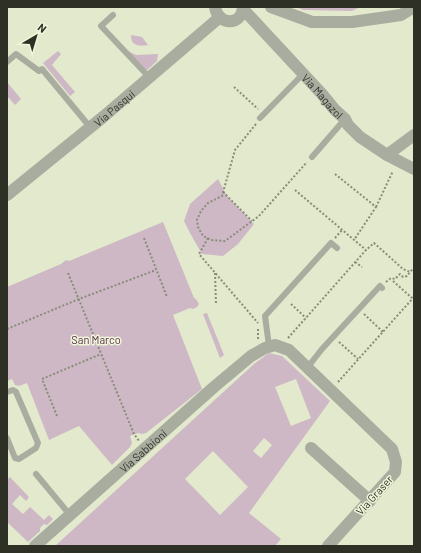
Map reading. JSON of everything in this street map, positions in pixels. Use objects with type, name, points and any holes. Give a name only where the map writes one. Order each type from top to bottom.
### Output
[{"type":"street","points":[[271,7],[312,22],[352,22],[401,15],[414,7]]},
{"type":"street","points":[[218,12],[225,21],[231,21],[237,19],[241,15],[243,8]]},
{"type":"street","name":"Via Magazol","points":[[243,8],[336,110],[346,119],[348,125],[360,137],[393,158],[414,169]]},
{"type":"street","name":"Via Pasqui","points":[[7,196],[149,77],[218,12]]},
{"type":"street","points":[[393,158],[414,135]]},
{"type":"street","name":"Via Graser","points":[[269,346],[275,345],[289,350],[392,449],[396,462],[395,472],[328,546]]},
{"type":"street","points":[[254,354],[269,346]]},
{"type":"street","name":"Via Sabbioni","points":[[35,546],[214,387],[254,354]]},
{"type":"street","points":[[312,448],[370,500]]},
{"type":"lane","points":[[113,15],[101,26],[149,77]]},
{"type":"lane","points":[[7,62],[16,54],[39,70],[42,69],[90,127]]},
{"type":"lane","points":[[262,116],[303,74]]},
{"type":"lane","points":[[312,157],[346,119]]},
{"type":"lane","points":[[269,346],[265,316],[277,306],[331,244],[337,248]]},
{"type":"lane","points":[[307,368],[381,287]]},
{"type":"lane","points":[[7,392],[13,390],[16,392],[38,443],[36,448],[19,459],[15,458],[7,438]]},
{"type":"lane","points":[[36,474],[70,515]]},
{"type":"path","points":[[234,87],[262,116],[235,150],[222,196],[208,203],[201,211],[197,220],[198,227],[203,236],[211,240],[225,241],[258,216],[312,157]]},
{"type":"path","points":[[354,240],[376,207],[393,158]]},
{"type":"path","points":[[335,174],[376,207]]},
{"type":"path","points":[[295,190],[366,250]]},
{"type":"path","points":[[223,192],[252,221]]},
{"type":"path","points":[[144,238],[167,297]]},
{"type":"path","points":[[208,238],[199,254],[258,324],[254,354]]},
{"type":"path","points":[[290,336],[355,262],[374,243],[403,269],[410,272]]},
{"type":"path","points":[[355,262],[362,267]]},
{"type":"path","points":[[381,287],[391,278],[395,279],[400,274],[403,277],[407,276],[414,268]]},
{"type":"path","points":[[7,329],[78,299],[156,270]]},
{"type":"path","points":[[68,273],[134,434],[144,449]]},
{"type":"path","points":[[215,273],[216,304]]},
{"type":"path","points":[[330,390],[413,298],[393,281]]},
{"type":"path","points":[[291,304],[306,318]]},
{"type":"path","points":[[364,314],[383,332]]},
{"type":"path","points":[[340,342],[358,359]]},
{"type":"path","points":[[57,416],[42,379],[101,354]]},
{"type":"green space","points":[[297,7],[360,7],[352,11],[303,10]]},
{"type":"green space","points":[[131,35],[142,37],[148,45],[134,44],[131,39]]},
{"type":"green space","points":[[58,51],[61,54],[52,65],[75,92],[70,96],[43,63]]},
{"type":"green space","points":[[128,51],[136,55],[158,54],[157,61],[146,71]]},
{"type":"green space","points":[[7,82],[21,99],[15,105],[7,96]]},
{"type":"green space","points":[[218,179],[227,196],[254,224],[238,244],[223,256],[202,254],[184,221],[190,204]]},
{"type":"green space","name":"San Marco","points":[[163,222],[194,298],[199,304],[193,309],[190,308],[173,315],[202,389],[146,433],[138,433],[130,436],[132,443],[130,447],[112,465],[79,426],[49,440],[27,383],[19,386],[15,385],[12,379],[7,381],[7,287],[61,264],[66,260],[69,261]]},
{"type":"green space","points":[[207,313],[224,355],[220,358],[203,314]]},
{"type":"green space","points":[[269,353],[282,356],[330,401],[249,513],[281,539],[275,546],[55,546],[254,364]],"holes":[[[296,379],[311,418],[291,426],[275,387]],[[264,438],[272,445],[261,458],[253,451]],[[213,451],[248,487],[220,515],[185,479]]]},
{"type":"green space","points":[[10,477],[29,497],[26,501],[20,495],[12,504],[23,514],[30,507],[44,520],[49,515],[53,519],[47,525],[44,524],[40,528],[40,531],[28,542],[7,522],[7,480]]}]
